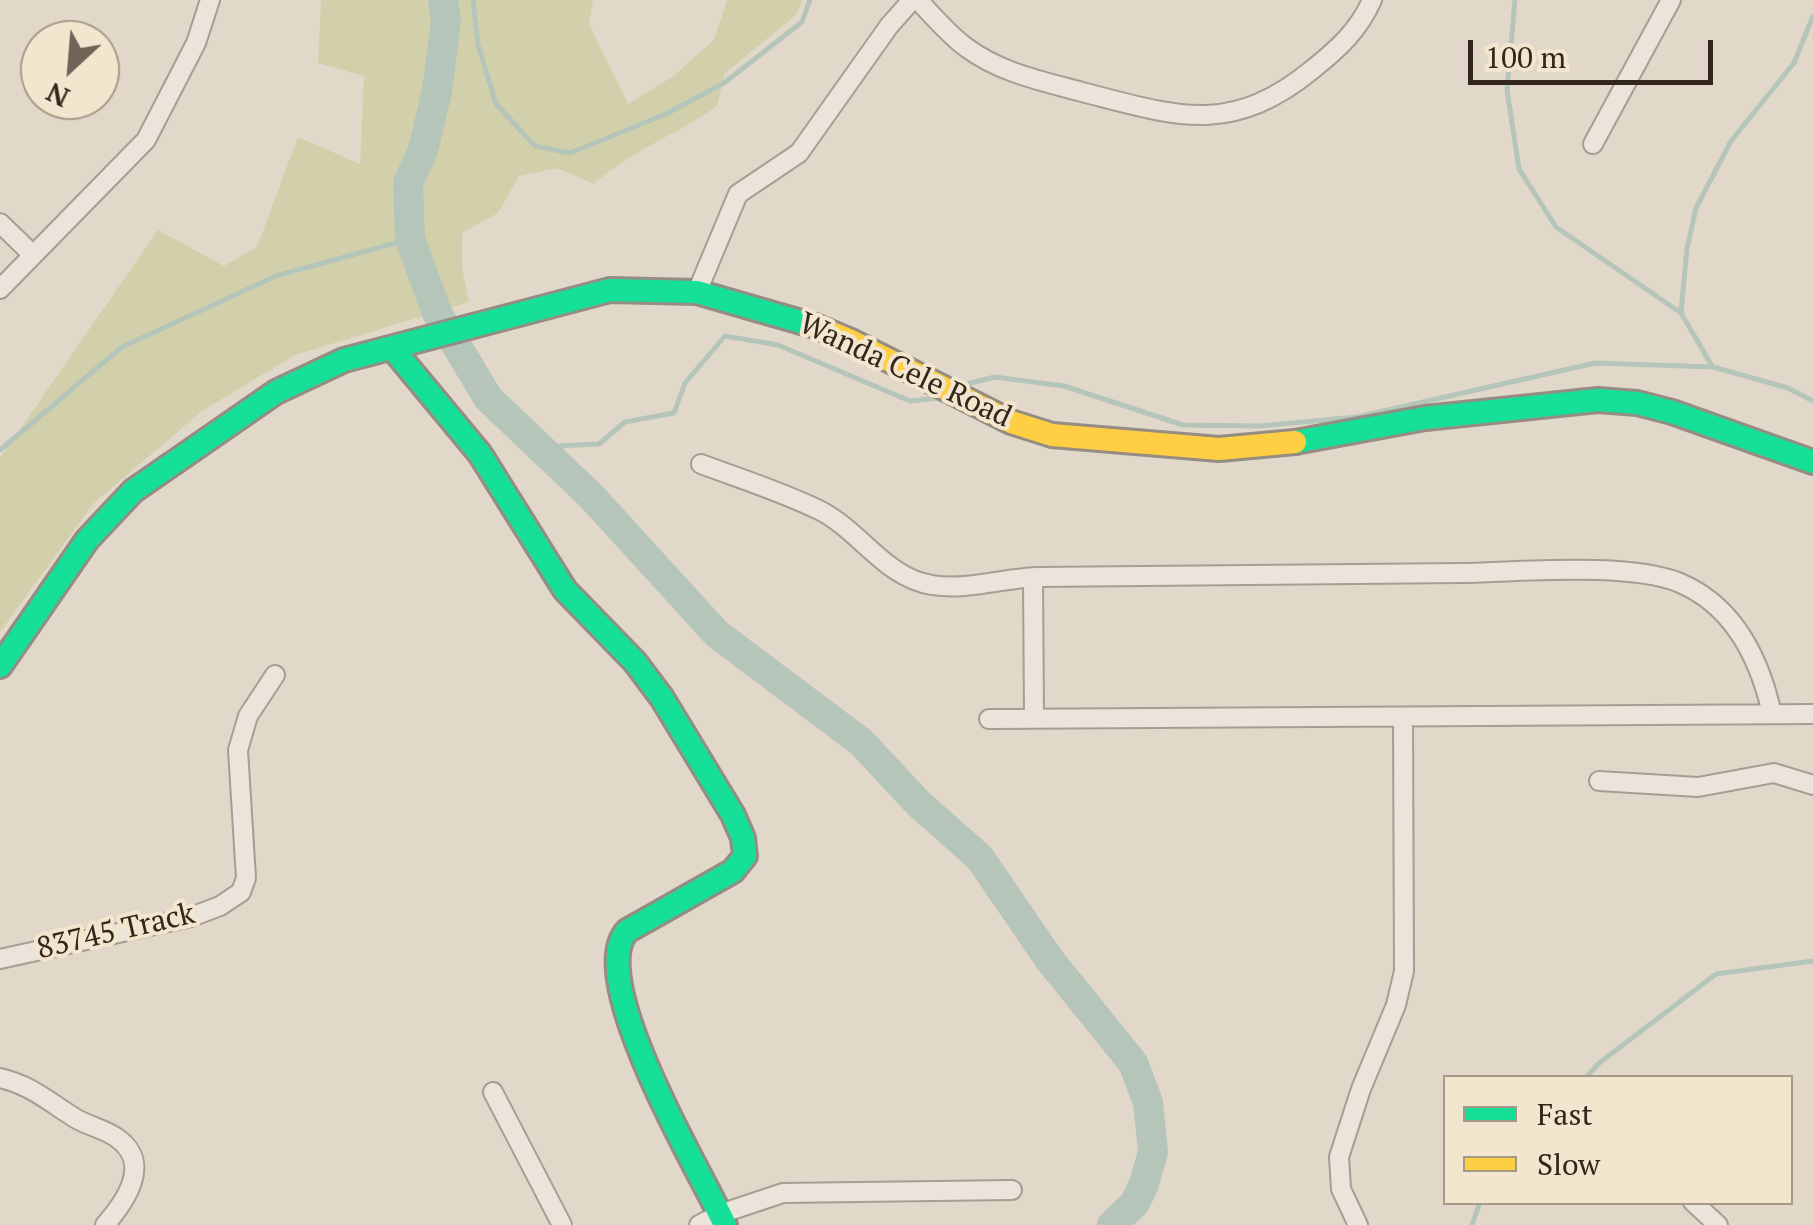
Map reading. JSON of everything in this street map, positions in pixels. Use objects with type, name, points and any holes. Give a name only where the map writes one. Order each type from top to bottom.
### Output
[{"type":"street","points":[[0,290],[146,140],[196,43],[210,0]]},
{"type":"street","points":[[697,292],[738,194],[799,153],[890,26],[915,0],[966,48],[994,65],[1022,76],[1162,112],[1203,117],[1238,112],[1268,101],[1293,84],[1336,50],[1362,22],[1372,0]]},
{"type":"street","points":[[1593,144],[1671,0]]},
{"type":"street","points":[[0,223],[33,255]]},
{"type":"street","name":"Wanda Cele Road","points":[[0,666],[87,540],[133,491],[276,392],[344,360],[610,290],[697,292],[820,328],[1011,422],[1052,435],[1219,448],[1287,443],[1444,416],[1598,400],[1636,403],[1672,412],[1813,462]]},
{"type":"street","points":[[392,348],[459,427],[507,493],[528,536],[557,580],[637,664],[727,801],[742,838],[744,860],[733,870],[627,931],[615,949],[625,1010],[644,1066],[714,1221],[784,1194],[1012,1190]]},
{"type":"street","points":[[701,464],[819,510],[838,521],[894,571],[913,582],[938,586],[1033,577],[1552,572],[1638,573],[1658,577],[1697,592],[1735,626],[1758,666],[1772,714]]},
{"type":"street","points":[[1033,577],[1034,717]]},
{"type":"street","name":"83745 Track","points":[[0,959],[191,917],[220,906],[241,892],[246,878],[238,750],[248,716],[274,675]]},
{"type":"street","points":[[989,719],[1813,714]]},
{"type":"street","points":[[1356,1224],[1341,1189],[1339,1157],[1361,1089],[1396,1005],[1404,971],[1403,718]]},
{"type":"street","points":[[1599,781],[1698,787],[1774,773],[1813,785]]},
{"type":"street","points":[[0,1078],[37,1091],[72,1116],[117,1137],[127,1148],[134,1175],[132,1188],[124,1205],[105,1225]]},
{"type":"street","points":[[493,1092],[562,1225]]},
{"type":"street","points":[[1696,1205],[1718,1225]]},
{"type":"shaded area","points":[[321,0],[593,0],[589,24],[628,104],[672,77],[714,40],[727,0],[802,0],[796,15],[725,73],[717,106],[623,162],[594,184],[557,168],[519,176],[498,213],[462,233],[462,268],[469,302],[295,355],[202,411],[93,504],[0,632],[0,458],[158,230],[224,266],[257,247],[298,137],[360,164],[364,76],[318,63]]},
{"type":"waterway","points":[[443,0],[446,21],[437,91],[423,150],[408,183],[410,239],[437,313],[488,398],[591,496],[717,634],[861,742],[918,803],[980,858],[1049,959],[1133,1063],[1148,1102],[1153,1152],[1135,1203],[1112,1225]]},
{"type":"waterway","points":[[473,0],[478,45],[496,104],[535,146],[570,153],[666,114],[724,83],[802,22],[810,0]]},
{"type":"waterway","points":[[1515,0],[1507,90],[1519,169],[1556,227],[1681,313],[1712,366]]},
{"type":"waterway","points":[[1681,312],[1687,249],[1696,208],[1731,141],[1794,63],[1813,16]]},
{"type":"waterway","points":[[0,450],[122,347],[276,276],[410,239]]},
{"type":"waterway","points":[[536,447],[599,444],[625,422],[674,413],[685,383],[725,336],[778,345],[910,401],[940,398]]},
{"type":"waterway","points":[[962,385],[995,377],[1064,386],[1183,425],[1259,426],[1357,417],[1595,363],[1713,367],[1788,388],[1813,401]]},
{"type":"waterway","points":[[1589,1075],[1716,974],[1813,961]]},
{"type":"waterway","points":[[1472,1225],[1479,1205]]},
{"type":"traffic: fast","points":[[0,666],[87,540],[133,491],[276,392],[344,360],[610,290],[697,292],[815,326]]},
{"type":"traffic: fast","points":[[392,348],[480,454],[565,590],[635,662],[662,698],[743,838],[745,856],[733,871],[627,931],[618,955],[621,990],[633,1031],[672,1121],[725,1225]]},
{"type":"traffic: fast","points":[[1295,442],[1425,418],[1598,400],[1637,403],[1672,412],[1813,462]]},
{"type":"traffic: slow","points":[[815,326],[1011,422],[1052,435],[1219,449],[1295,442]]}]
